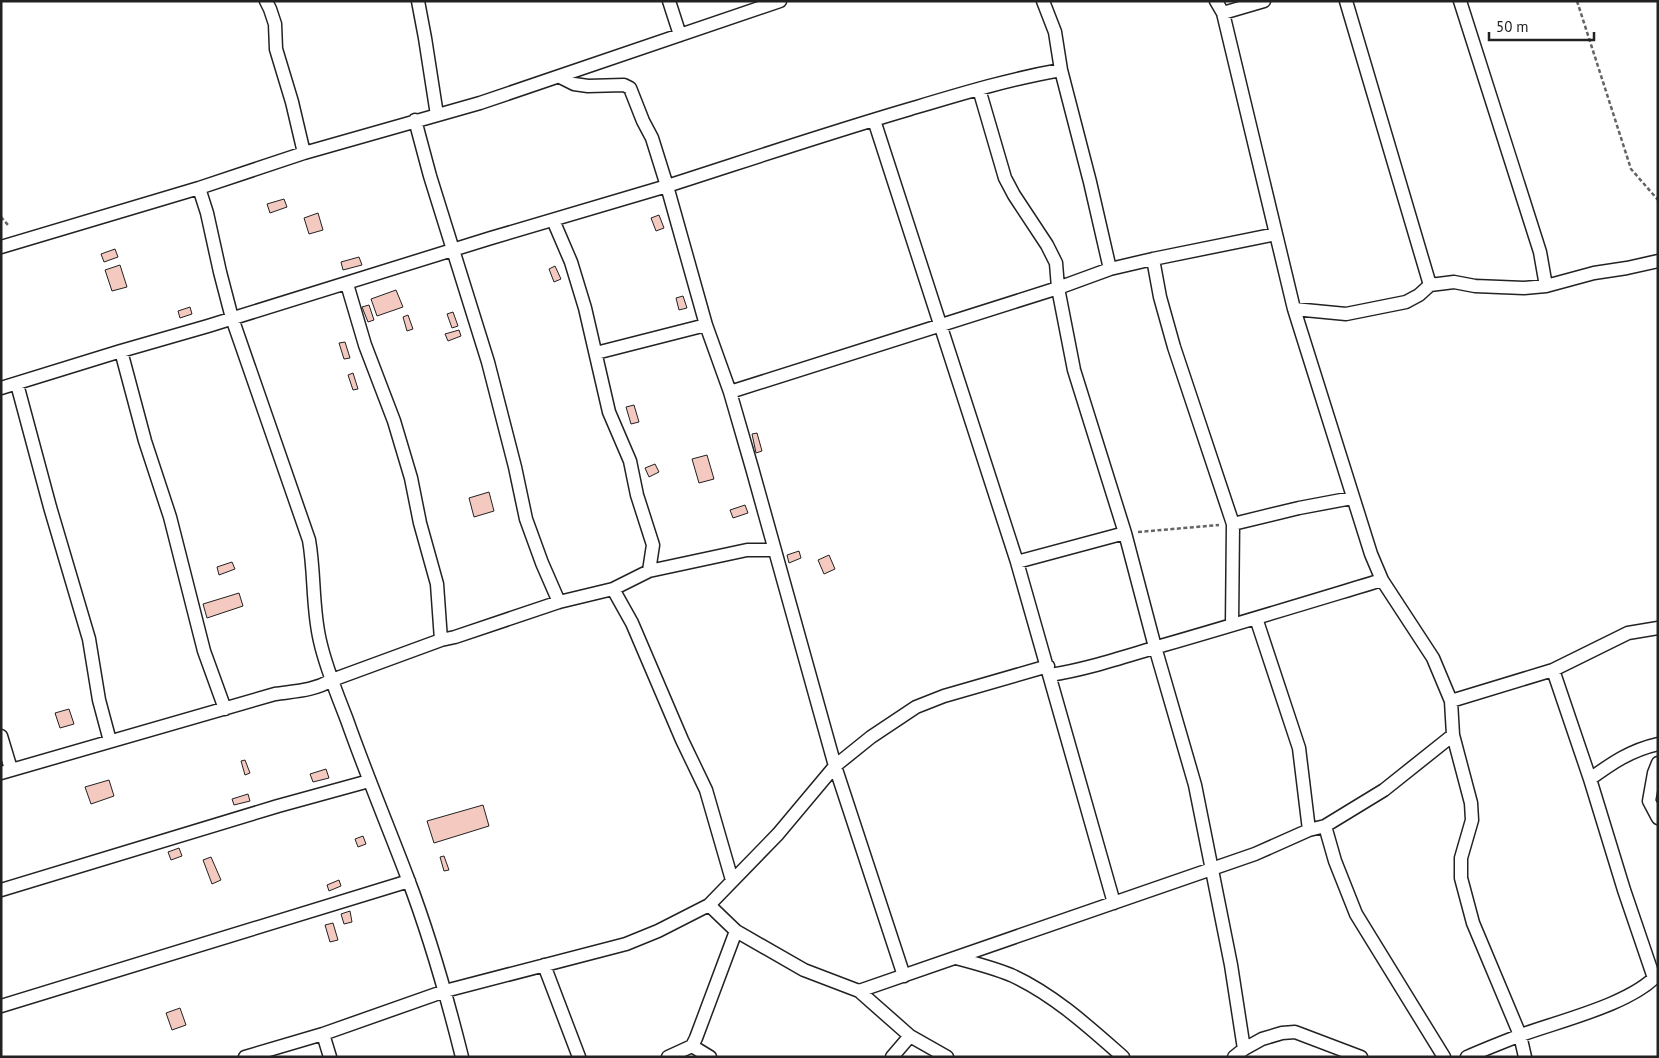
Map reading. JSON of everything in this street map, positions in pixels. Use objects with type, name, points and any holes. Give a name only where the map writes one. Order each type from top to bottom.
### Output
[{"type":"street","points":[[266,1],[275,24],[276,49],[292,102],[304,153]]},
{"type":"street","points":[[418,1],[426,38],[437,115]]},
{"type":"street","points":[[669,1],[680,35]]},
{"type":"street","points":[[1,248],[199,188],[304,153],[560,77],[780,1]]},
{"type":"street","points":[[1043,1],[1055,32],[1061,70],[1090,182],[1110,270]]},
{"type":"street","points":[[1216,1],[1223,13],[1294,309],[1352,498],[1382,580],[1433,658],[1451,701],[1453,735],[1471,802],[1472,820],[1461,858],[1461,878],[1473,923],[1520,1035],[1525,1057]]},
{"type":"street","points":[[1223,13],[1264,1]]},
{"type":"street","points":[[1346,1],[1430,285]]},
{"type":"street","points":[[1460,1],[1540,252],[1546,286]]},
{"type":"street","points":[[1,388],[121,350],[347,284],[667,186],[874,120],[1027,76],[1061,70]]},
{"type":"street","points":[[560,77],[574,84],[588,86],[628,86],[632,91],[643,121],[652,138],[706,325],[730,392],[835,766],[904,976]]},
{"type":"street","points":[[979,89],[1004,178],[1047,245],[1056,263],[1058,288],[1074,370],[1125,533],[1155,647],[1195,785],[1230,965],[1239,1053],[1269,1037],[1282,1033],[1296,1032],[1361,1057]]},
{"type":"street","points":[[415,120],[430,176],[490,370],[516,468],[526,519],[542,564],[559,602]]},
{"type":"street","points":[[874,120],[1017,562],[1114,903]]},
{"type":"street","points":[[199,188],[232,318],[309,540],[313,562],[316,620],[320,642],[369,781],[409,881],[445,991],[462,1057]]},
{"type":"street","points":[[553,220],[571,262],[585,308],[609,412],[630,461],[637,495],[653,546],[649,571]]},
{"type":"street","points":[[730,392],[1110,270],[1153,259],[1276,234]]},
{"type":"street","points":[[1153,259],[1160,297],[1174,347],[1233,524],[1232,625]]},
{"type":"street","points":[[1294,309],[1346,314],[1406,302],[1419,295],[1430,285],[1454,282],[1495,287],[1524,288],[1546,286],[1594,273],[1658,261]]},
{"type":"street","points":[[347,284],[365,345],[394,421],[411,478],[420,523],[437,584],[441,640]]},
{"type":"street","points":[[596,353],[706,325]]},
{"type":"street","points":[[121,350],[145,441],[170,517],[204,651],[225,709]]},
{"type":"street","points":[[17,384],[50,507],[89,639],[99,700],[110,741]]},
{"type":"street","points":[[1233,524],[1299,508],[1352,498]]},
{"type":"street","points":[[1017,562],[1125,533]]},
{"type":"street","points":[[1,736],[6,771],[274,694],[292,693],[319,687],[332,680],[441,640],[559,602],[613,589],[649,571],[747,550],[775,550]]},
{"type":"street","points":[[245,1057],[322,1034],[445,991],[626,944],[658,932],[710,905],[778,834],[835,766],[871,737],[916,707],[944,696],[1049,671],[1102,664],[1382,580]]},
{"type":"street","points":[[613,589],[632,623],[682,740],[706,790],[732,880]]},
{"type":"street","points":[[1256,618],[1299,748],[1304,777],[1308,830]]},
{"type":"street","points":[[1451,701],[1553,670],[1628,633],[1658,628]]},
{"type":"street","points":[[1467,1057],[1633,993],[1656,976],[1624,890],[1590,779],[1553,670]]},
{"type":"street","points":[[859,991],[1255,854],[1308,830],[1325,826],[1384,790],[1453,735]]},
{"type":"street","points":[[1590,779],[1624,756],[1640,748],[1658,744]]},
{"type":"street","points":[[1658,763],[1654,773],[1649,801],[1658,818]]},
{"type":"street","points":[[1,890],[278,806],[369,781]]},
{"type":"street","points":[[1325,826],[1335,860],[1356,914],[1444,1057]]},
{"type":"street","points":[[1,1006],[409,881]]},
{"type":"street","points":[[710,905],[736,931],[804,970],[859,991],[910,1036],[947,1057]]},
{"type":"street","points":[[668,1057],[692,1046],[716,988],[736,931]]},
{"type":"street","points":[[956,958],[1012,976],[1047,996],[1083,1022],[1123,1057]]},
{"type":"street","points":[[544,965],[579,1057]]},
{"type":"street","points":[[322,1034],[330,1057]]},
{"type":"street","points":[[892,1057],[910,1036]]},
{"type":"street","points":[[692,1046],[710,1057]]},
{"type":"path","points":[[1577,1],[1631,169],[1658,200]]},
{"type":"path","points":[[1,217],[8,225]]},
{"type":"path","points":[[1125,533],[1233,524]]},
{"type":"building","points":[[284,199],[287,207],[270,213],[267,204]]},
{"type":"building","points":[[318,213],[323,230],[309,234],[304,218]]},
{"type":"building","points":[[659,215],[664,228],[656,231],[651,218]]},
{"type":"building","points":[[115,249],[118,257],[104,262],[101,254]]},
{"type":"building","points":[[359,257],[362,265],[343,270],[341,262]]},
{"type":"building","points":[[120,265],[127,287],[112,291],[105,270]]},
{"type":"building","points":[[555,266],[561,279],[554,282],[549,269]]},
{"type":"building","points":[[396,290],[403,307],[377,316],[371,299]]},
{"type":"building","points":[[683,296],[687,308],[679,310],[676,298]]},
{"type":"building","points":[[369,305],[374,320],[368,322],[362,307]]},
{"type":"building","points":[[190,307],[192,314],[180,318],[178,311]]},
{"type":"building","points":[[453,312],[458,326],[452,328],[447,314]]},
{"type":"building","points":[[408,315],[413,329],[407,331],[403,317]]},
{"type":"building","points":[[459,330],[461,336],[448,341],[445,334]]},
{"type":"building","points":[[345,342],[350,358],[344,359],[339,343]]},
{"type":"building","points":[[353,373],[358,389],[353,390],[348,375]]},
{"type":"building","points":[[634,405],[639,422],[631,424],[626,407]]},
{"type":"building","points":[[757,433],[762,451],[756,453],[752,434]]},
{"type":"building","points":[[707,455],[714,479],[699,483],[692,459]]},
{"type":"building","points":[[655,464],[659,472],[649,477],[645,468]]},
{"type":"building","points":[[489,492],[494,511],[474,517],[469,498]]},
{"type":"building","points":[[745,505],[748,513],[733,518],[730,510]]},
{"type":"building","points":[[799,551],[801,558],[789,563],[787,555]]},
{"type":"building","points":[[829,555],[835,569],[824,574],[818,560]]},
{"type":"building","points":[[232,562],[235,569],[219,575],[217,567]]},
{"type":"building","points":[[239,593],[243,606],[207,618],[203,604]]},
{"type":"building","points":[[69,709],[74,724],[60,728],[55,713]]},
{"type":"building","points":[[245,760],[250,773],[245,775],[241,761]]},
{"type":"building","points":[[326,769],[329,778],[313,782],[310,774]]},
{"type":"building","points":[[109,780],[114,796],[91,804],[85,787]]},
{"type":"building","points":[[248,794],[250,801],[234,805],[232,799]]},
{"type":"building","points":[[483,805],[489,826],[434,843],[427,821]]},
{"type":"building","points":[[363,836],[366,844],[358,847],[355,839]]},
{"type":"building","points":[[179,848],[182,856],[171,860],[168,852]]},
{"type":"building","points":[[444,856],[449,870],[444,871],[440,857]]},
{"type":"building","points":[[211,857],[221,880],[212,884],[203,860]]},
{"type":"building","points":[[339,880],[341,886],[329,891],[327,885]]},
{"type":"building","points":[[350,911],[352,922],[344,924],[341,914]]},
{"type":"building","points":[[333,923],[338,940],[330,942],[325,925]]},
{"type":"building","points":[[180,1008],[186,1025],[172,1030],[166,1013]]}]
